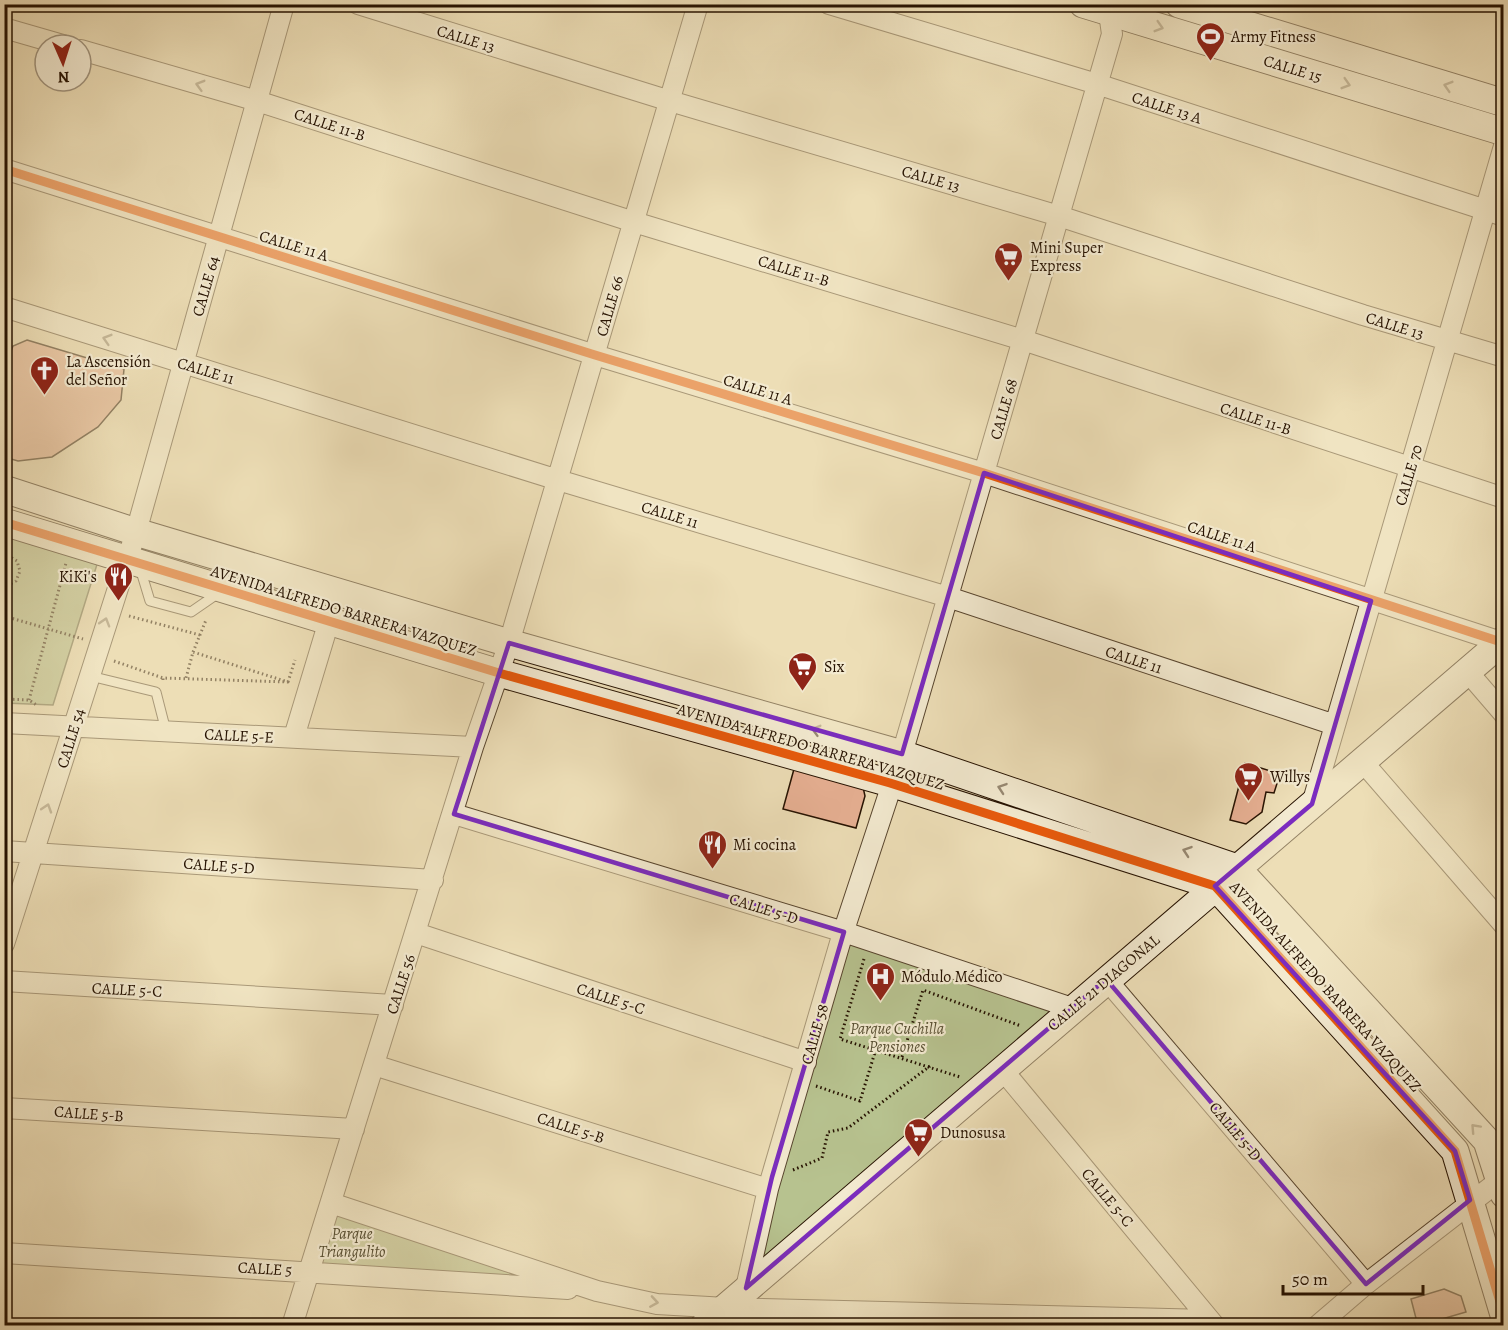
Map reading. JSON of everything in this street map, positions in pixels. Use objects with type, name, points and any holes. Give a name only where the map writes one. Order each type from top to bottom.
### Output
[{"type":"street","name":"CALLE 64","points":[[136,532],[284,4]]},
{"type":"street","name":"CALLE 13","points":[[358,4],[670,101],[1059,216],[1503,357]]},
{"type":"street","name":"CALLE 66","points":[[509,643],[698,4]]},
{"type":"street","name":"CALLE 13 A","points":[[829,4],[1097,84],[1495,213]]},
{"type":"street","name":"CALLE 15","points":[[1083,4],[1503,132]]},
{"type":"street","name":"CALLE 15","points":[[1179,4],[1503,104]]},
{"type":"street","name":"CALLE 68","points":[[890,783],[902,754],[1097,84],[1120,15]]},
{"type":"street","points":[[4,28],[33,36]]},
{"type":"street","name":"CALLE 11-B","points":[[93,53],[256,101],[634,222],[1023,340],[1410,470],[1503,498]]},
{"type":"street","name":"CALLE 70","points":[[1312,804],[1448,340],[1495,213],[1503,146]]},
{"type":"street","name":"CALLE 11 A","points":[[4,169],[595,355],[984,473],[1371,601],[1502,641]]},
{"type":"street","name":"CALLE 11","points":[[4,307],[558,480],[948,597],[1335,725]]},
{"type":"street","name":"AVENIDA ALFREDO BARRERA VAZQUEZ","points":[[4,489],[136,532],[509,643],[902,754],[1237,868],[1487,1141],[1502,1184]]},
{"type":"street","name":"AVENIDA ALFREDO BARRERA VAZQUEZ","points":[[4,522],[499,673],[890,783],[1215,886],[1455,1151],[1503,1315]]},
{"type":"street","name":"CALLE 54","points":[[4,944],[99,643],[132,561],[136,532]]},
{"type":"street","points":[[294,737],[329,621]]},
{"type":"street","name":"CALLE 21 DIAGONAL","points":[[704,1326],[1001,1068],[1502,641]]},
{"type":"street","name":"CALLE 56","points":[[292,1326],[474,747],[509,643]]},
{"type":"street","points":[[1467,671],[1503,714]]},
{"type":"street","name":"CALLE 5-E","points":[[4,723],[474,747]]},
{"type":"street","points":[[1362,761],[1503,925]]},
{"type":"street","name":"CALLE 58","points":[[746,1288],[770,1183],[890,783]]},
{"type":"street","name":"CALLE 5-D","points":[[454,814],[870,940],[1072,1008]]},
{"type":"street","name":"CALLE 5-D","points":[[4,850],[433,880]]},
{"type":"street","name":"CALLE 5-C","points":[[416,933],[806,1062]]},
{"type":"street","name":"CALLE 5-D","points":[[1106,979],[1366,1284]]},
{"type":"street","name":"CALLE 5-C","points":[[4,981],[393,1005]]},
{"type":"street","name":"CALLE 5-B","points":[[374,1065],[770,1183]]},
{"type":"street","name":"CALLE 5-C","points":[[1001,1068],[1212,1323]]},
{"type":"street","name":"CALLE 5-B","points":[[4,1108],[354,1130]]},
{"type":"street","points":[[1317,1326],[1470,1200],[1502,1184]]},
{"type":"street","name":"CALLE 5","points":[[331,1203],[597,1291],[657,1304],[1212,1323]]},
{"type":"street","name":"CALLE 5","points":[[4,1253],[597,1291]]},
{"type":"lane","points":[[88,676],[156,692],[166,731]]},
{"type":"path","points":[[4,553],[17,561],[20,571],[16,581],[4,587]]},
{"type":"path","points":[[4,699],[29,700],[68,558]]},
{"type":"path","points":[[128,615],[200,635]]},
{"type":"path","points":[[4,616],[99,643]]},
{"type":"path","points":[[186,678],[207,616]]},
{"type":"path","points":[[194,652],[288,682]]},
{"type":"path","points":[[112,660],[163,678],[288,682]]},
{"type":"path","points":[[287,693],[288,682],[296,660]]},
{"type":"path","points":[[163,678],[165,688]]},
{"type":"path","points":[[870,940],[840,1039],[971,1080]]},
{"type":"path","points":[[902,1058],[923,990],[1029,1029]]},
{"type":"path","points":[[800,1081],[860,1101],[876,1049]]},
{"type":"path","points":[[770,1183],[822,1158],[828,1132],[848,1128],[930,1066]]},
{"type":"highlighted area","points":[[984,473],[1371,601],[1312,804],[1215,886],[1455,1151],[1470,1200],[1366,1284],[1106,979],[746,1288],[772,1177],[844,932],[454,814],[509,643],[902,754]]},
{"type":"green space","points":[[4,528],[99,558],[53,705],[5,703]]},
{"type":"green space","name":"Parque Cuchilla Pensiones","points":[[842,936],[1055,1008],[753,1276]]},
{"type":"green space","name":"Parque Triangulito","points":[[334,1210],[546,1281],[318,1265]]},
{"type":"building","points":[[27,340],[124,369],[121,400],[98,427],[52,457],[18,461],[4,457],[4,369],[13,346]]},
{"type":"building","name":"Willys","points":[[1245,763],[1280,774],[1274,793],[1266,792],[1262,812],[1246,824],[1230,820]]},
{"type":"building","points":[[794,769],[863,787],[865,796],[856,828],[783,809]]},
{"type":"building","points":[[1444,1289],[1461,1296],[1466,1312],[1418,1326],[1411,1299]]},
{"type":"cycle path","points":[[4,169],[595,355],[984,473],[1501,642]]},
{"type":"cycle path","points":[[4,522],[499,673],[890,783],[1215,886],[1455,1151],[1504,1315]]},
{"type":"place","name":"Army Fitness","points":[[1210,62]]},
{"type":"place","name":"Mini Super Express","points":[[1009,282]]},
{"type":"place","name":"La Ascensión del Señor","points":[[45,396]]},
{"type":"place","name":"KiKi's","points":[[118,602]]},
{"type":"place","name":"Six","points":[[803,692]]},
{"type":"place","name":"Willys","points":[[1249,802]]},
{"type":"place","name":"Mi cocina","points":[[712,870]]},
{"type":"place","name":"Módulo Médico","points":[[880,1002]]},
{"type":"place","name":"Dunosusa","points":[[919,1158]]}]
